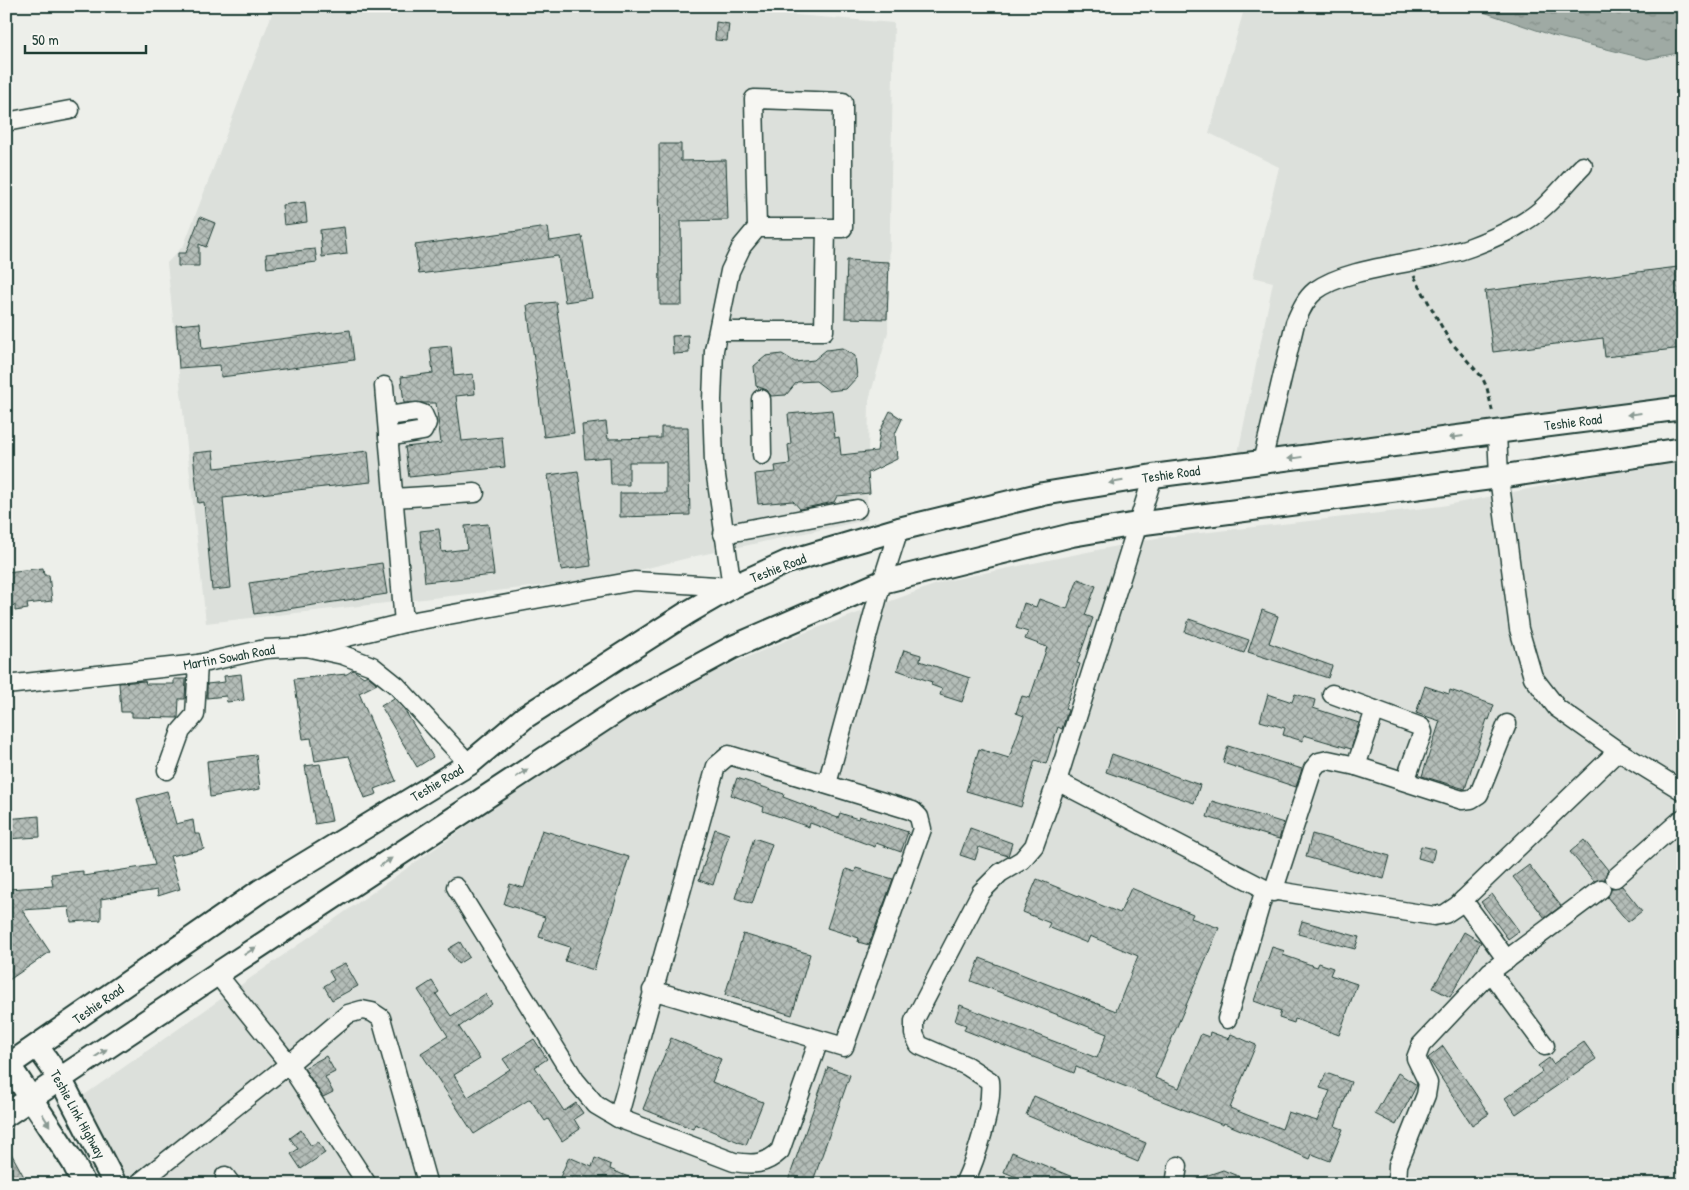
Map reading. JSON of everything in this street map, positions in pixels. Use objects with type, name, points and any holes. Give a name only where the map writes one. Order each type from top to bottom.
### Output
[{"type":"main road","name":"Teshie Road","points":[[8,1066],[260,891],[469,764],[525,717],[732,587],[787,562],[899,529],[1043,494],[1153,476],[1683,408]]},
{"type":"main road","points":[[6,1115],[33,1099],[216,974],[626,705],[733,647],[882,582],[1072,535],[1137,524],[1499,477],[1683,449]]},
{"type":"main road","name":"Teshie Link Highway","points":[[37,1046],[61,1080],[115,1184]]},
{"type":"main road","name":"Teshie Link Highway","points":[[8,1066],[33,1099],[84,1184]]},
{"type":"street","points":[[306,647],[404,623],[634,582],[732,587],[714,462],[712,400],[714,350],[720,331],[730,272],[742,246],[757,228],[754,99],[843,102],[843,228],[757,228]]},
{"type":"street","points":[[6,122],[70,110]]},
{"type":"street","points":[[1262,462],[1295,323],[1301,308],[1314,293],[1331,281],[1366,271],[1407,264],[1472,247],[1524,222],[1543,208],[1583,166]]},
{"type":"street","points":[[720,331],[824,332],[826,228]]},
{"type":"street","points":[[384,386],[404,623]]},
{"type":"street","points":[[761,399],[762,455]]},
{"type":"street","points":[[387,416],[417,412],[423,414],[427,423],[423,431],[388,436]]},
{"type":"street","points":[[1497,432],[1499,477],[1519,629],[1533,676],[1557,708],[1618,751],[1683,791]]},
{"type":"street","points":[[964,1184],[971,1170],[992,1096],[990,1081],[974,1070],[919,1045],[914,1034],[914,1020],[981,892],[1000,873],[1022,860],[1034,846],[1057,781],[1153,476]]},
{"type":"street","points":[[393,498],[475,493]]},
{"type":"street","points":[[723,534],[857,508]]},
{"type":"street","points":[[827,784],[882,582],[899,529]]},
{"type":"street","name":"Martin Sowah Road","points":[[6,685],[198,664],[265,650],[306,647],[343,655],[372,666],[397,686],[469,764]]},
{"type":"street","points":[[166,770],[181,730],[195,715],[198,664]]},
{"type":"street","points":[[1332,694],[1423,729],[1405,781]]},
{"type":"street","points":[[1356,766],[1375,710]]},
{"type":"street","points":[[1227,1020],[1269,890],[1313,769],[1319,762],[1328,760],[1356,766],[1462,800],[1471,800],[1478,794],[1507,724]]},
{"type":"street","points":[[1057,781],[1269,890],[1434,916],[1445,914],[1463,900],[1618,751]]},
{"type":"street","points":[[618,1118],[652,990],[716,766],[722,760],[729,755],[913,811],[919,817],[922,829],[847,1044],[841,1047],[652,990]]},
{"type":"street","points":[[1615,878],[1683,818]]},
{"type":"street","points":[[456,888],[575,1080],[596,1105],[618,1118],[734,1162],[754,1165],[768,1162],[780,1151],[819,1040]]},
{"type":"street","points":[[1397,1184],[1398,1165],[1426,1096],[1428,1083],[1416,1058],[1421,1045],[1490,972],[1600,889]]},
{"type":"street","points":[[1463,900],[1507,960]]},
{"type":"street","points":[[1490,972],[1545,1046]]},
{"type":"street","points":[[216,974],[289,1064],[366,1184]]},
{"type":"street","points":[[138,1184],[289,1064],[348,1014],[362,1010],[372,1012],[381,1018],[427,1182]]},
{"type":"path","points":[[1407,264],[1449,340],[1482,377],[1487,388],[1497,432]]},
{"type":"shaded area","points":[[275,6],[686,6],[894,23],[888,332],[869,400],[867,520],[696,556],[603,579],[206,623],[167,263],[184,245]]},
{"type":"shaded area","points":[[1245,6],[1466,6],[1554,36],[1647,59],[1683,52],[1683,395],[1237,458],[1273,282],[1253,277],[1279,167],[1209,133]]},
{"type":"shaded area","points":[[1683,462],[1683,1184],[130,1184],[80,1098],[585,743],[705,675],[804,633],[945,581],[1156,538],[1442,506],[1630,469]]},
{"type":"water","points":[[1466,6],[1683,6],[1683,52],[1647,59],[1554,36]]},
{"type":"building","points":[[716,22],[729,24],[727,41],[715,40]]},
{"type":"building","points":[[659,144],[681,144],[681,161],[726,160],[728,220],[681,221],[682,305],[660,305]]},
{"type":"building","points":[[305,202],[307,222],[284,225],[282,205]]},
{"type":"building","points":[[200,217],[215,223],[206,247],[199,244],[199,266],[178,266],[178,253],[186,253]]},
{"type":"building","points":[[344,227],[347,254],[322,257],[320,230]]},
{"type":"building","points":[[548,227],[550,241],[582,236],[592,298],[565,302],[558,256],[419,274],[415,245]]},
{"type":"building","points":[[315,249],[317,262],[267,268],[266,254]]},
{"type":"building","points":[[847,260],[889,262],[887,319],[845,318]]},
{"type":"building","points":[[1678,267],[1683,303],[1683,348],[1605,357],[1603,338],[1493,352],[1485,291]]},
{"type":"building","points":[[556,302],[574,433],[544,437],[527,305]]},
{"type":"building","points":[[200,323],[202,349],[350,330],[354,360],[221,377],[220,365],[179,368],[176,325]]},
{"type":"building","points":[[688,335],[689,353],[673,354],[672,336]]},
{"type":"building","points":[[451,346],[454,376],[473,374],[475,394],[456,396],[462,441],[502,437],[505,467],[409,477],[405,447],[441,443],[436,403],[404,403],[401,377],[433,373],[430,348]]},
{"type":"building","points":[[842,348],[855,356],[857,377],[846,389],[829,391],[816,381],[797,382],[786,395],[771,396],[767,390],[756,386],[754,366],[766,356],[782,354],[795,362],[814,360],[826,350]]},
{"type":"building","points":[[832,410],[835,438],[839,437],[841,455],[877,451],[880,431],[890,411],[902,419],[895,434],[897,459],[868,473],[870,493],[837,496],[834,502],[800,509],[793,501],[758,504],[755,474],[776,472],[775,466],[790,464],[788,445],[791,444],[788,414]]},
{"type":"building","points":[[606,422],[608,439],[661,438],[661,427],[688,427],[690,515],[620,517],[620,493],[666,493],[666,462],[629,462],[629,485],[611,485],[610,457],[585,459],[582,425]]},
{"type":"building","points":[[213,451],[215,468],[368,451],[371,482],[223,498],[231,588],[212,590],[204,502],[198,503],[193,453]]},
{"type":"building","points":[[578,471],[591,566],[561,570],[548,475]]},
{"type":"building","points":[[488,524],[494,575],[425,582],[420,531],[439,529],[442,552],[467,549],[465,526]]},
{"type":"building","points":[[382,563],[387,594],[254,614],[249,583]]},
{"type":"building","points":[[43,568],[44,575],[49,575],[52,601],[27,604],[28,609],[15,611],[15,605],[6,607],[6,572]]},
{"type":"building","points":[[1078,579],[1096,586],[1085,615],[1093,618],[1077,663],[1080,664],[1065,709],[1068,710],[1062,729],[1058,727],[1046,764],[1035,760],[1021,807],[966,791],[979,749],[1009,758],[1024,716],[1016,713],[1022,696],[1030,698],[1047,647],[1025,639],[1028,632],[1016,628],[1024,603],[1036,607],[1039,599],[1067,609]]},
{"type":"building","points":[[1262,610],[1278,616],[1269,643],[1332,666],[1328,678],[1248,652]]},
{"type":"building","points":[[1189,619],[1249,640],[1244,653],[1185,632]]},
{"type":"building","points":[[904,650],[921,655],[920,661],[970,678],[962,702],[940,695],[942,689],[931,685],[932,682],[897,670]]},
{"type":"building","points":[[353,670],[364,677],[367,675],[377,684],[359,693],[396,781],[375,789],[377,794],[365,798],[349,756],[315,761],[311,738],[303,739],[294,679],[347,674]]},
{"type":"building","points":[[241,674],[244,700],[227,702],[226,696],[207,698],[207,684],[225,682],[224,676]]},
{"type":"building","points":[[174,679],[186,679],[185,699],[179,699],[178,718],[132,717],[132,712],[121,712],[119,683],[145,681],[146,684],[174,684]]},
{"type":"building","points":[[1425,686],[1449,694],[1450,690],[1494,705],[1489,720],[1487,719],[1465,789],[1422,776],[1440,721],[1416,713]]},
{"type":"building","points":[[1268,694],[1292,702],[1295,694],[1315,700],[1313,708],[1359,723],[1351,749],[1304,735],[1303,741],[1283,735],[1285,728],[1260,721]]},
{"type":"building","points":[[394,698],[404,709],[433,757],[417,767],[381,706]]},
{"type":"building","points":[[1228,746],[1302,769],[1296,787],[1223,763]]},
{"type":"building","points":[[1112,754],[1200,785],[1194,803],[1106,772]]},
{"type":"building","points":[[256,755],[260,789],[210,797],[207,761]]},
{"type":"building","points":[[320,764],[332,821],[315,824],[305,766]]},
{"type":"building","points":[[737,778],[784,794],[783,797],[838,818],[840,813],[858,819],[859,816],[908,832],[901,852],[876,843],[875,847],[810,823],[809,827],[763,811],[764,807],[731,795]]},
{"type":"building","points":[[167,791],[176,824],[193,820],[195,834],[200,834],[204,849],[170,856],[180,889],[158,896],[157,890],[101,899],[101,920],[71,922],[69,907],[22,910],[50,952],[6,982],[6,887],[8,889],[53,886],[51,874],[83,871],[83,876],[155,865],[137,799]]},
{"type":"building","points":[[1212,801],[1284,823],[1279,839],[1207,817]]},
{"type":"building","points":[[39,816],[40,837],[6,839],[6,819]]},
{"type":"building","points":[[970,828],[1012,843],[1008,856],[979,847],[975,860],[960,855]]},
{"type":"building","points":[[715,829],[729,834],[713,885],[699,880]]},
{"type":"building","points":[[542,830],[629,857],[594,970],[565,961],[570,947],[539,937],[545,917],[504,904],[510,884],[524,888]]},
{"type":"building","points":[[1312,834],[1390,856],[1384,879],[1306,857]]},
{"type":"building","points":[[754,838],[772,844],[752,904],[735,898]]},
{"type":"building","points":[[1584,840],[1608,870],[1605,879],[1594,881],[1570,852]]},
{"type":"building","points":[[1421,846],[1435,849],[1432,862],[1418,858]]},
{"type":"building","points":[[1529,865],[1561,906],[1545,918],[1513,877]]},
{"type":"building","points":[[856,868],[893,879],[869,945],[858,942],[859,938],[827,928],[846,869],[855,872]]},
{"type":"building","points":[[1037,879],[1120,913],[1131,888],[1193,914],[1191,918],[1219,928],[1155,1078],[1179,1088],[1201,1034],[1209,1037],[1210,1032],[1229,1039],[1231,1034],[1256,1045],[1230,1108],[1282,1129],[1288,1112],[1317,1121],[1330,1091],[1320,1088],[1326,1073],[1351,1082],[1335,1126],[1343,1129],[1330,1161],[1312,1154],[1310,1159],[1224,1123],[1223,1125],[1076,1067],[1074,1073],[964,1030],[966,1025],[955,1021],[960,1005],[1097,1058],[1107,1034],[971,981],[980,958],[1116,1011],[1138,956],[1090,936],[1087,943],[1048,927],[1050,923],[1023,912]]},
{"type":"building","points":[[1622,886],[1642,911],[1628,922],[1607,897],[1612,888]]},
{"type":"building","points":[[1492,894],[1519,931],[1508,939],[1481,902]]},
{"type":"building","points":[[1302,921],[1359,937],[1355,949],[1298,934]]},
{"type":"building","points":[[1464,932],[1481,942],[1450,997],[1433,988]]},
{"type":"building","points":[[743,934],[810,954],[792,1015],[725,995]]},
{"type":"building","points":[[460,942],[469,957],[458,964],[448,949]]},
{"type":"building","points":[[1272,947],[1285,951],[1283,955],[1317,967],[1319,963],[1333,968],[1330,975],[1357,984],[1339,1035],[1295,1019],[1294,1023],[1279,1018],[1281,1011],[1254,1001]]},
{"type":"building","points":[[345,963],[358,986],[332,1000],[324,986],[334,980],[329,971]]},
{"type":"building","points":[[432,981],[439,992],[436,994],[451,1016],[485,994],[492,1004],[459,1027],[480,1059],[454,1075],[468,1097],[510,1069],[503,1059],[534,1039],[547,1059],[535,1067],[564,1111],[576,1103],[583,1113],[574,1119],[580,1129],[562,1141],[548,1119],[545,1121],[530,1099],[474,1134],[421,1053],[448,1036],[418,990]]},
{"type":"building","points":[[671,1038],[721,1059],[712,1082],[763,1102],[746,1145],[695,1124],[693,1129],[643,1109]]},
{"type":"building","points":[[1584,1042],[1596,1059],[1516,1114],[1505,1098],[1542,1072],[1538,1066],[1549,1058],[1553,1064]]},
{"type":"building","points":[[1443,1046],[1489,1114],[1472,1125],[1428,1058]]},
{"type":"building","points":[[326,1056],[335,1072],[325,1077],[333,1092],[323,1097],[304,1068]]},
{"type":"building","points":[[828,1067],[850,1075],[812,1184],[787,1184]]},
{"type":"building","points":[[1398,1073],[1417,1085],[1396,1125],[1375,1114]]},
{"type":"building","points":[[1034,1096],[1146,1143],[1138,1162],[1026,1115]]},
{"type":"building","points":[[301,1130],[311,1146],[318,1141],[325,1153],[301,1169],[291,1154],[298,1149],[290,1138]]},
{"type":"building","points":[[6,1144],[28,1184],[6,1184]]},
{"type":"building","points":[[1012,1152],[1087,1184],[1033,1184],[1004,1172]]},
{"type":"building","points":[[569,1157],[592,1167],[595,1158],[611,1165],[610,1169],[644,1184],[557,1184]]},
{"type":"building","points":[[1223,1170],[1257,1184],[1188,1184],[1188,1182]]}]
